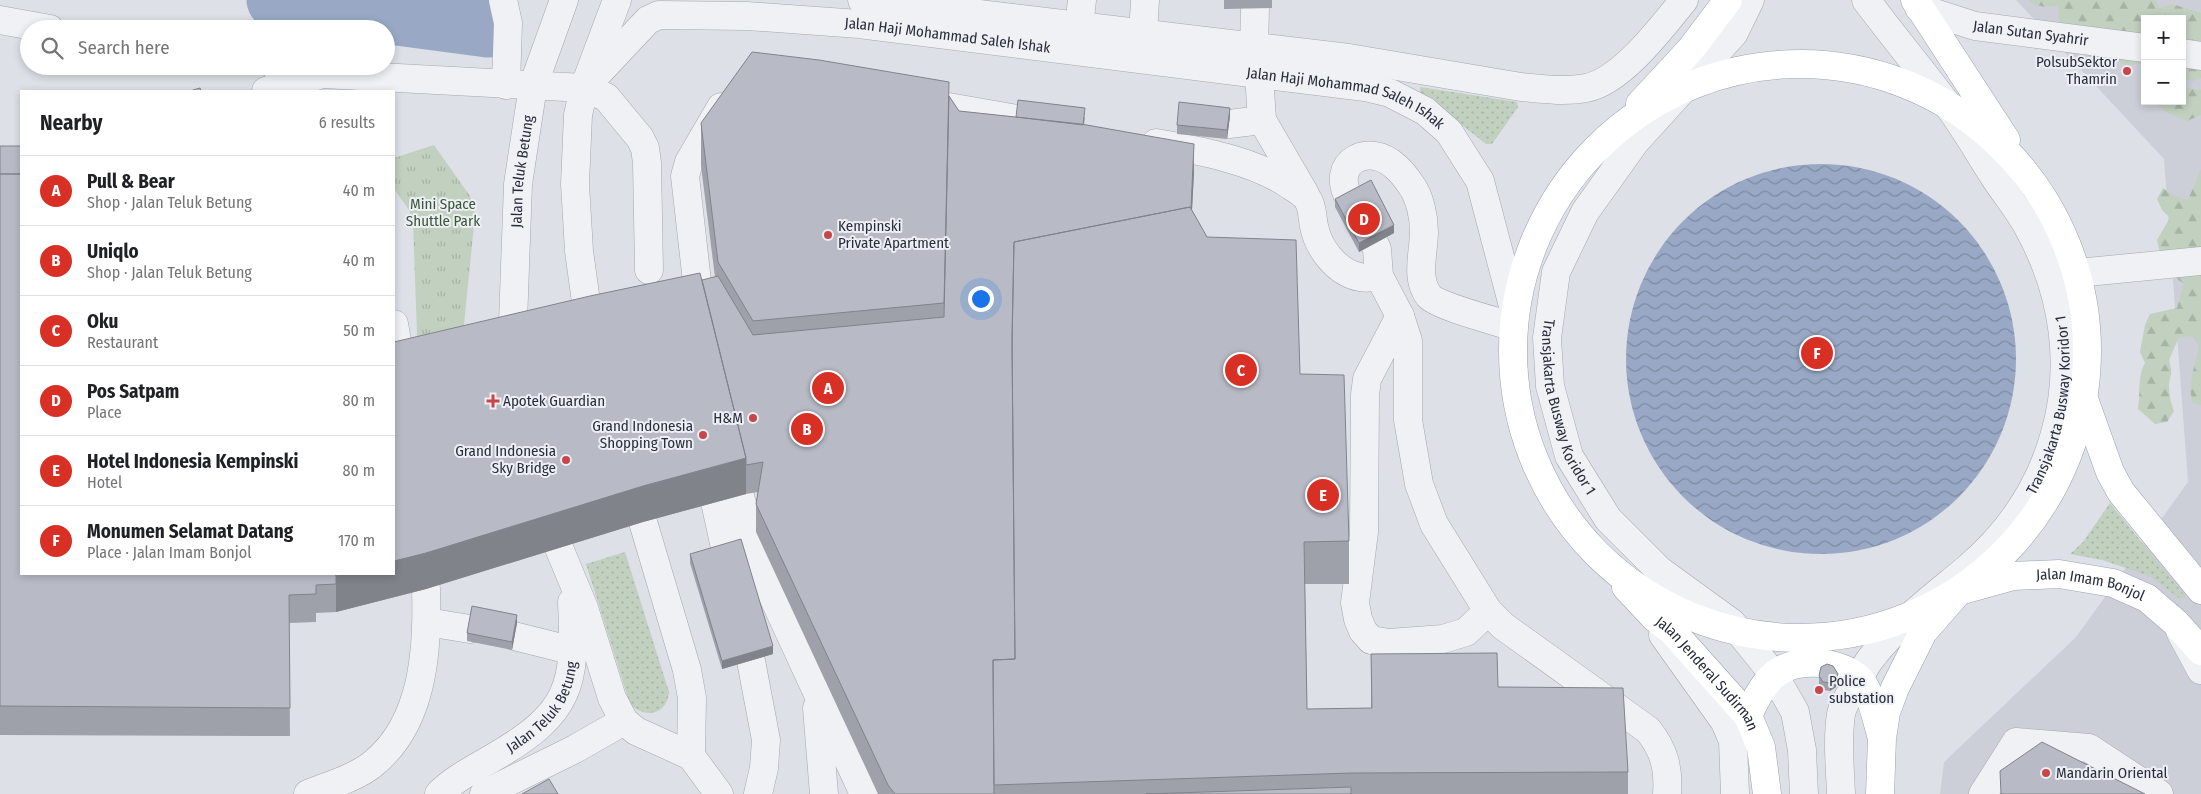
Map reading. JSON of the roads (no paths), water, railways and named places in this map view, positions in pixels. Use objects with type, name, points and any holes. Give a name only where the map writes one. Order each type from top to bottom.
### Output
[{"type":"main road","points":[[1619,127],[1691,48],[1728,0]]},
{"type":"main road","points":[[1611,570],[1669,602],[1732,624],[1775,636],[1819,639],[1864,634],[1906,621],[1937,606],[1992,566],[2022,535],[2038,512],[2066,462],[2085,402],[2088,341],[2083,300],[2077,274],[2063,235],[2036,188],[1917,4]]},
{"type":"main road","points":[[1512,316],[1535,235],[1550,205],[1570,176],[1593,150],[1637,114],[1682,89],[1720,75],[1759,68],[1799,65],[1839,68],[1878,76],[1915,90],[1971,121],[2006,152],[2036,188]]},
{"type":"main road","name":"Jalan Jenderal Sudirman","points":[[1512,316],[1516,395],[1528,452],[1561,516],[1655,618],[1672,631],[1748,716],[1761,747],[1767,794]]},
{"type":"main road","points":[[2085,402],[2110,472],[2118,488],[2201,590]]},
{"type":"main road","name":"Jalan Imam Bonjol","points":[[1959,591],[2013,576],[2059,574],[2113,583],[2147,598],[2176,623],[2201,650]]},
{"type":"main road","points":[[1880,794],[1882,738],[1886,712],[1895,688],[1923,632],[1959,591]]},
{"type":"main road","points":[[1748,716],[1755,700],[1774,675],[1789,667],[1804,663],[1821,663],[1840,668],[1859,679],[1874,708],[1882,738]]},
{"type":"street","points":[[504,0],[508,23],[506,84]]},
{"type":"street","name":"Jalan Teluk Betung","points":[[512,350],[518,184],[533,86],[564,0]]},
{"type":"street","points":[[590,331],[579,250],[575,184],[578,115],[584,88],[617,0]]},
{"type":"street","name":"Jalan Haji Mohammad Saleh Ishak","points":[[862,0],[1349,58],[1521,87],[1586,88],[1602,83],[1619,72],[1684,0]]},
{"type":"street","points":[[1079,27],[1082,0]]},
{"type":"street","points":[[1143,34],[1145,0]]},
{"type":"street","name":"Transjakarta Busway Koridor 1","points":[[1750,0],[1734,33],[1635,142],[1612,171],[1585,212],[1556,272],[1547,338],[1550,386],[1569,456],[1608,519],[1659,570],[1732,624],[1774,675],[1795,712],[1802,750],[1804,794]]},
{"type":"street","name":"Transjakarta Busway Koridor 1","points":[[1841,794],[1841,712],[1870,660],[1906,621],[1941,589],[1970,567],[2001,536],[2028,498],[2043,470],[2053,440],[2060,415],[2065,379],[2065,347],[2061,316],[2054,286],[2043,256],[2029,228],[1950,109],[1866,0]]},
{"type":"street","name":"Jalan Sutan Syahrir","points":[[1917,4],[1975,26],[2141,47]]},
{"type":"street","points":[[1254,47],[1255,9]]},
{"type":"street","name":"Jalan Haji Mohammad Saleh Ishak","points":[[584,88],[648,20],[659,15],[747,16],[859,24],[1365,87],[1390,93],[1425,111],[1449,132],[1480,181],[1512,316]]},
{"type":"street","points":[[0,20],[20,24]]},
{"type":"street","points":[[2186,54],[2201,56]]},
{"type":"street","points":[[1259,74],[1262,120],[1308,200],[1318,240],[1328,256],[1342,269],[1361,278],[1379,276]]},
{"type":"street","points":[[269,90],[320,75]]},
{"type":"street","points":[[340,75],[584,88],[606,97],[640,138],[645,148],[647,163],[649,270]]},
{"type":"street","points":[[347,90],[389,78]]},
{"type":"street","points":[[700,308],[685,176],[689,162],[720,108],[732,97],[744,90]]},
{"type":"street","points":[[899,99],[1016,119]]},
{"type":"street","points":[[1229,124],[1262,120]]},
{"type":"street","points":[[1178,125],[1136,139],[1231,159],[1289,184],[1308,200]]},
{"type":"street","points":[[1350,200],[1346,192],[1344,171],[1356,157],[1366,155],[1396,166],[1412,186],[1419,201],[1424,230],[1422,277],[1424,287],[1430,297],[1448,306],[1512,316]]},
{"type":"street","points":[[1374,244],[1377,250],[1379,276],[1400,316],[1408,341],[1408,420],[1419,484],[1434,524],[1488,611],[1503,626],[1648,730],[1663,752],[1667,765],[1667,794]]},
{"type":"street","points":[[2077,274],[2201,261]]},
{"type":"street","points":[[1400,316],[1367,379],[1365,395],[1364,532],[1355,603],[1358,619],[1363,631],[1371,640],[1389,643],[1455,637],[1466,632],[1488,611]]},
{"type":"street","points":[[395,329],[404,376]]},
{"type":"street","points":[[726,552],[727,499],[864,794]]},
{"type":"street","points":[[643,522],[687,670],[692,698],[691,756]]},
{"type":"street","name":"Jalan Teluk Betung","points":[[559,548],[584,608],[612,698],[624,721],[636,731],[691,756],[719,794]]},
{"type":"street","name":"Jalan Teluk Betung","points":[[439,794],[458,777],[524,738],[547,718],[565,695],[574,651],[571,579]]},
{"type":"street","points":[[308,794],[347,778],[373,763],[396,740],[408,720],[424,660],[427,622],[426,588]]},
{"type":"street","points":[[1655,618],[1664,638],[1725,722],[1733,741],[1735,794]]},
{"type":"street","points":[[427,622],[470,629]]},
{"type":"street","points":[[2176,623],[2201,670]]},
{"type":"street","points":[[514,636],[574,651]]},
{"type":"street","points":[[751,661],[766,740],[764,768],[758,794]]},
{"type":"street","points":[[816,689],[824,794]]},
{"type":"street","points":[[484,794],[575,749],[624,721]]},
{"type":"street","points":[[1983,794],[2016,742],[2089,748],[2159,794]]},
{"type":"water","points":[[1821,164],[1859,168],[1878,172],[1896,179],[1929,197],[1959,221],[1983,251],[2001,284],[2008,302],[2012,321],[2016,359],[2012,397],[2008,416],[2001,434],[1983,467],[1959,497],[1929,521],[1896,539],[1878,546],[1859,550],[1821,554],[1783,550],[1764,546],[1746,539],[1713,521],[1683,497],[1659,467],[1641,434],[1634,416],[1630,397],[1626,359],[1630,321],[1634,302],[1641,284],[1659,251],[1683,221],[1713,197],[1746,179],[1764,172],[1783,168]]},
{"type":"waterway","points":[[276,0],[488,28]]},
{"type":"place","name":"PolsubSektor Thamrin","points":[[2127,71]]},
{"type":"place","name":"Pos Satpam","points":[[1364,219]]},
{"type":"place","name":"Kempinski Private Apartment","points":[[828,235]]},
{"type":"place","name":"Monumen Selamat Datang","points":[[1817,353]]},
{"type":"place","name":"Oku","points":[[1241,370]]},
{"type":"place","name":"Pull & Bear","points":[[828,388]]},
{"type":"place","name":"Apotek Guardian","points":[[493,401]]},
{"type":"place","name":"H&M","points":[[753,418]]},
{"type":"place","name":"Uniqlo","points":[[807,429]]},
{"type":"place","name":"Grand Indonesia Shopping Town","points":[[703,435]]},
{"type":"place","name":"Grand Indonesia Sky Bridge","points":[[566,460]]},
{"type":"place","name":"Hotel Indonesia Kempinski","points":[[1323,495]]},
{"type":"place","name":"Police substation","points":[[1819,690]]},
{"type":"place","name":"Mandarin Oriental","points":[[2046,773]]},
{"type":"park label","name":"Mini Space Shuttle Park","points":[[443,212]]}]
